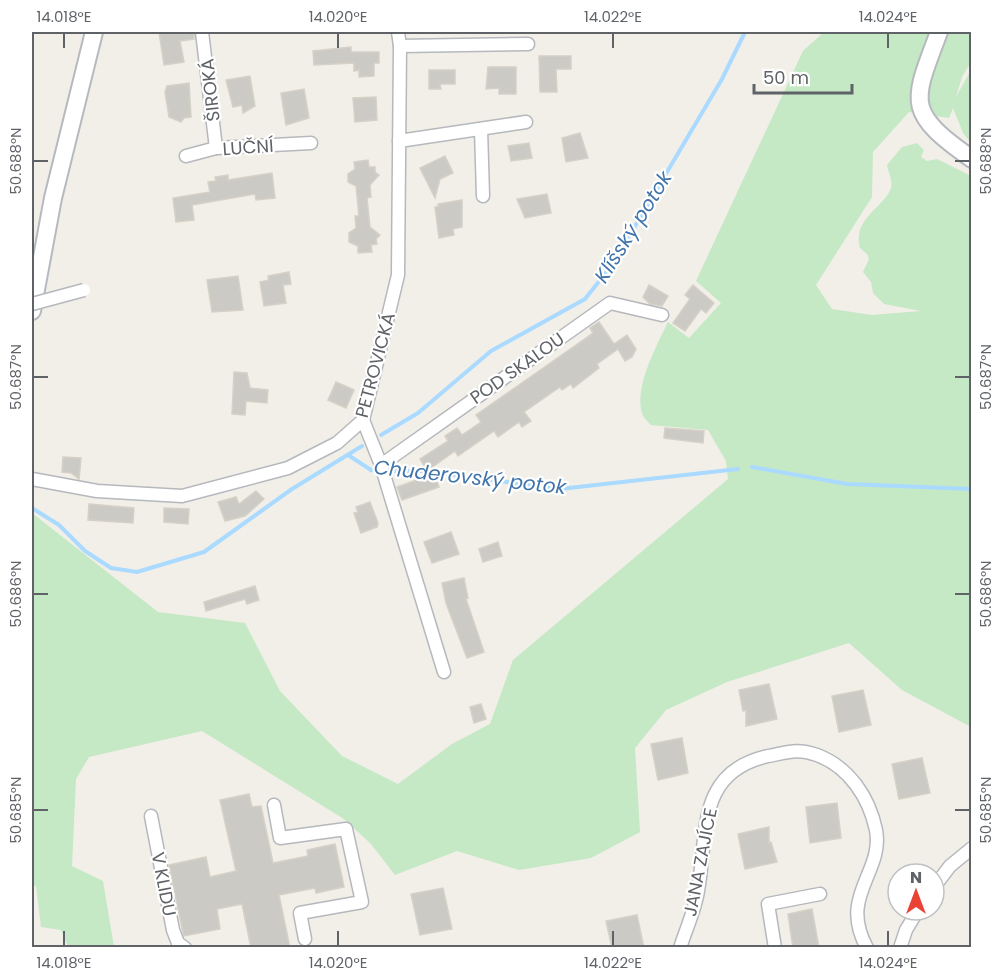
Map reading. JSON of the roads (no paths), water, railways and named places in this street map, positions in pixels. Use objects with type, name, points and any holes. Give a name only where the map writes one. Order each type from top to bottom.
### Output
[{"type":"main road","points":[[32,311],[53,198],[94,32]]},
{"type":"main road","points":[[939,32],[920,83],[918,99],[921,113],[928,125],[940,137],[972,159]]},
{"type":"street","name":"ŠIROKÁ","points":[[202,32],[216,148]]},
{"type":"street","name":"PETROVICKÁ","points":[[32,479],[97,491],[182,496],[288,468],[337,443],[363,420],[398,275],[400,46],[398,32]]},
{"type":"street","points":[[400,46],[528,44]]},
{"type":"street","points":[[399,141],[526,122]]},
{"type":"street","points":[[480,129],[483,196]]},
{"type":"street","name":"LUČNÍ","points":[[186,156],[216,148],[311,143]]},
{"type":"street","points":[[32,304],[84,290]]},
{"type":"street","name":"POD SKALOU","points":[[382,465],[610,303],[662,315]]},
{"type":"street","points":[[363,420],[382,465],[444,672]]},
{"type":"street","name":"JANA ZAJÍCE","points":[[680,948],[698,893],[706,821],[715,793],[725,776],[742,765],[800,749],[824,758],[846,773],[863,794],[872,816],[877,840],[856,913],[860,934],[867,948]]},
{"type":"street","points":[[274,805],[280,838],[346,829],[362,902],[300,913],[305,939]]},
{"type":"street","name":"V KLIDU","points":[[151,816],[173,930],[178,943],[185,948]]},
{"type":"street","points":[[946,872],[972,848]]},
{"type":"street","points":[[775,948],[768,904],[820,894]]},
{"type":"street","points":[[900,948],[911,922]]},
{"type":"waterway","name":"Klíšský potok","points":[[381,435],[418,413],[491,351],[585,299],[612,265],[722,79],[745,32]]},
{"type":"waterway","name":"Klíšský potok","points":[[32,508],[59,525],[85,551],[111,568],[137,572],[204,552],[292,489],[362,446]]},
{"type":"waterway","name":"Chuderovský potok","points":[[348,455],[371,470],[379,471]]},
{"type":"waterway","name":"Chuderovský potok","points":[[752,467],[847,484],[972,489]]},
{"type":"waterway","name":"Chuderovský potok","points":[[387,471],[424,471],[560,489],[738,469]]}]
